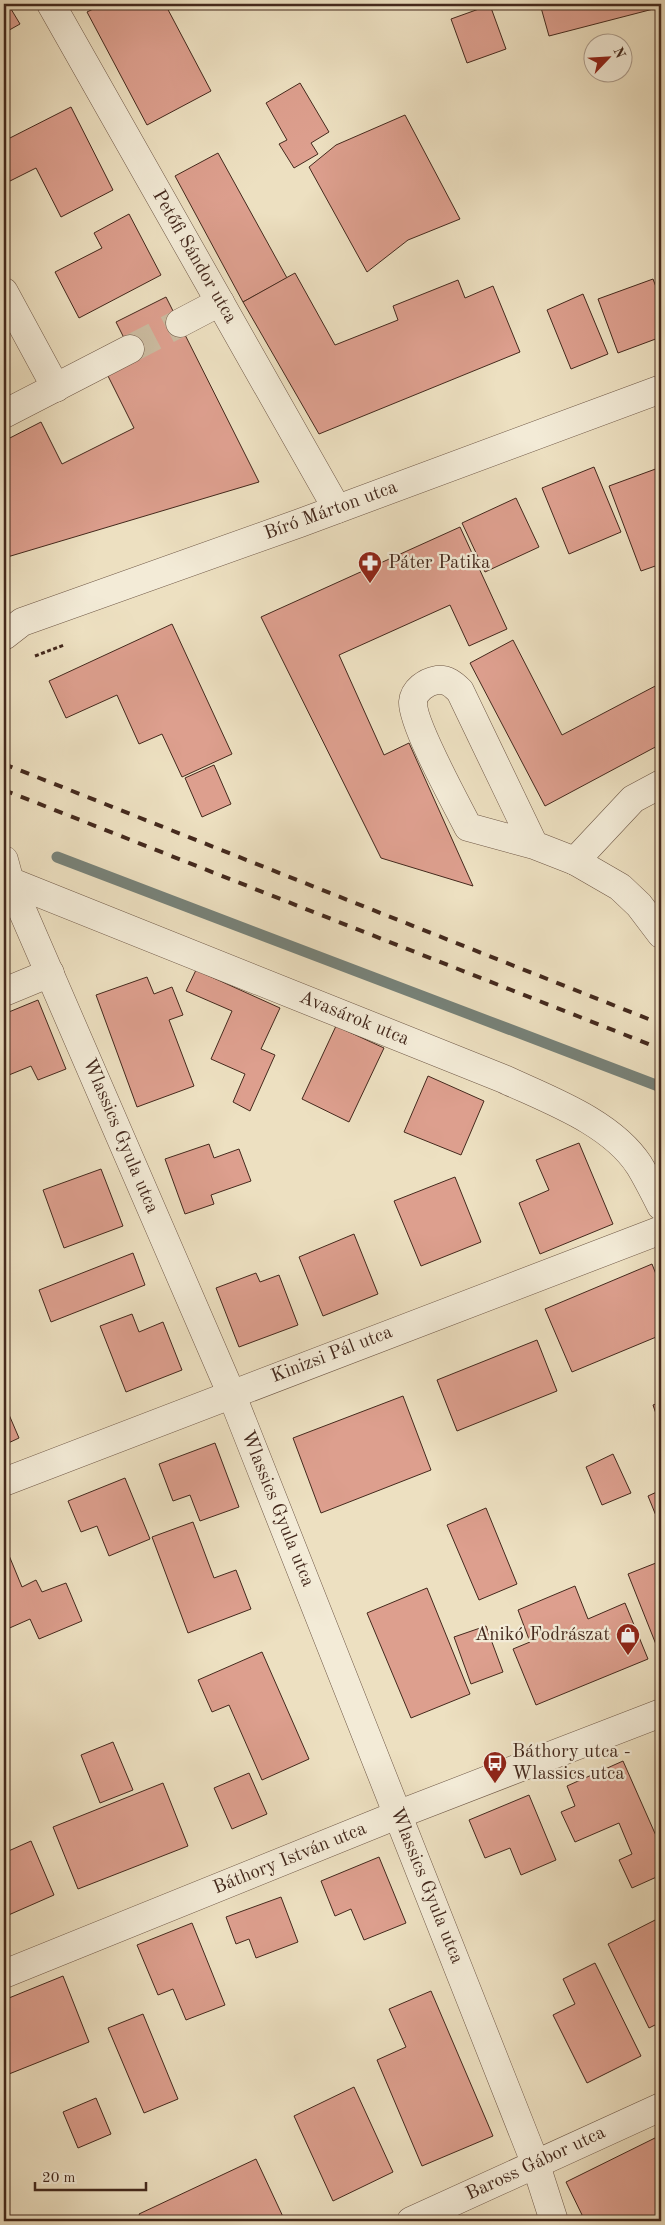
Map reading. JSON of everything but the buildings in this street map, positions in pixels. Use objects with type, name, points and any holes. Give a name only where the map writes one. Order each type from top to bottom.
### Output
[{"type":"street","name":"Petőfi Sándor utca","points":[[51,4],[337,509]]},
{"type":"street","points":[[4,292],[56,388]]},
{"type":"street","points":[[180,323],[220,302]]},
{"type":"street","points":[[4,414],[130,349]]},
{"type":"street","name":"Bíró Márton utca","points":[[10,629],[661,388]]},
{"type":"street","points":[[534,845],[460,691],[451,682],[439,680],[428,682],[418,689],[413,700],[416,720],[468,828],[534,845],[574,861],[620,887],[639,905],[661,934]]},
{"type":"street","points":[[574,861],[633,799],[661,784]]},
{"type":"street","name":"Wlassics Gyula utca","points":[[6,873],[231,1393],[536,2165],[554,2221]]},
{"type":"street","name":"Avasárok utca","points":[[6,873],[504,1079],[570,1109],[616,1140],[638,1164],[661,1206]]},
{"type":"street","points":[[4,992],[50,973]]},
{"type":"street","name":"Kinizsi Pál utca","points":[[4,1482],[231,1393],[661,1230]]},
{"type":"street","name":"Báthory István utca","points":[[4,1974],[397,1815],[661,1713]]},
{"type":"street","name":"Baross Gábor utca","points":[[412,2221],[661,2107]]},
{"type":"waterway","points":[[57,857],[661,1087]]},
{"type":"tunnel","points":[[130,349],[180,323]]},
{"type":"railway","points":[[4,764],[661,1024]]},
{"type":"railway","points":[[4,790],[661,1049]]},
{"type":"place","name":"Páter Patika","points":[[370,584]]},
{"type":"place","name":"Anikó Fodrászat","points":[[628,1656]]},
{"type":"place","name":"Báthory utca - Wlassics utca","points":[[495,1784]]}]
